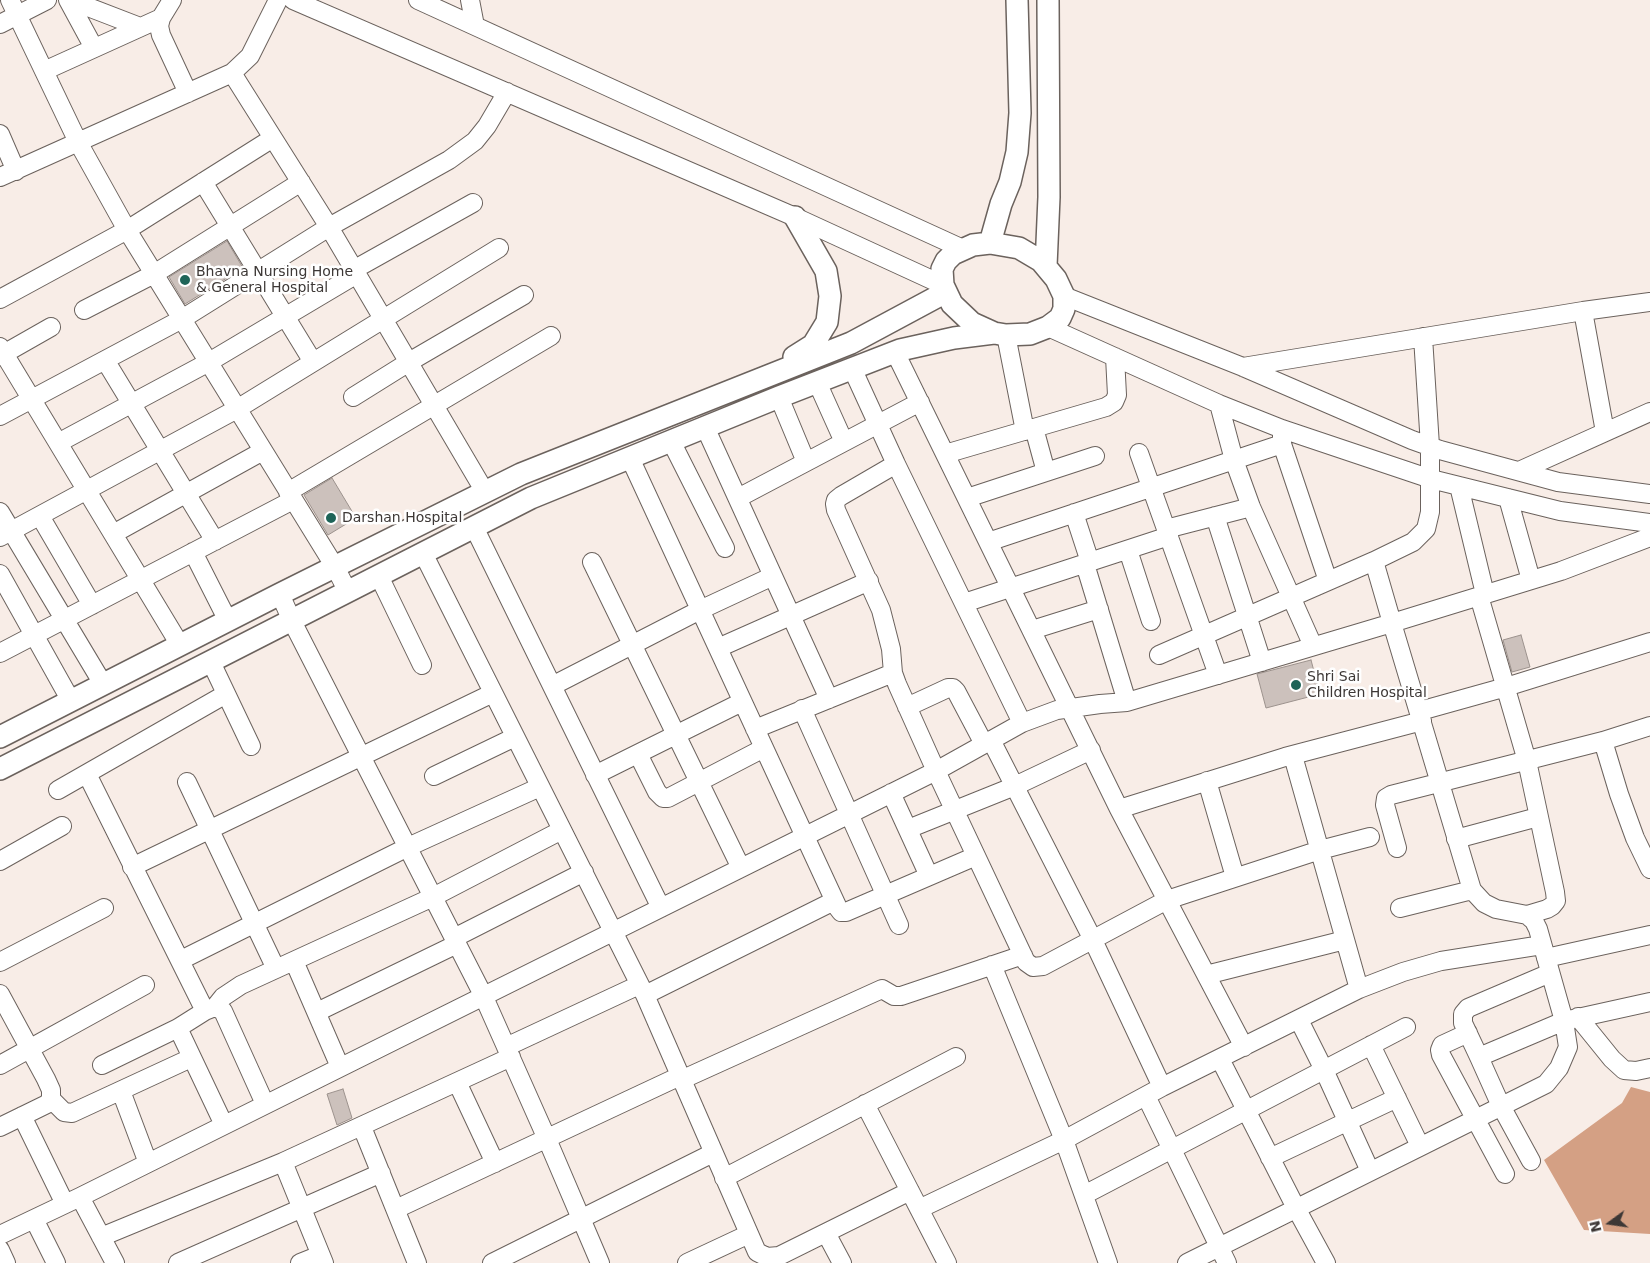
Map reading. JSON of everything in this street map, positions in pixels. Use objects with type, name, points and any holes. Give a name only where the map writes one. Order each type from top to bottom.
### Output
[{"type":"main road","points":[[990,243],[1001,204],[1010,182],[1017,152],[1020,113],[1017,0]]},
{"type":"main road","points":[[1046,266],[1050,197],[1048,0]]},
{"type":"main road","points":[[762,378],[813,345],[827,322],[830,296],[826,271],[796,216]]},
{"type":"main road","points":[[0,769],[531,498],[894,352],[954,338],[1000,334],[1030,334],[1048,327],[1060,318],[1064,308],[1064,296],[1056,279],[1041,261],[1019,248],[990,243],[963,249],[953,254],[946,261],[942,269],[944,288],[952,304],[972,323],[1000,334]]},
{"type":"main road","points":[[0,737],[521,474],[851,343],[944,288]]},
{"type":"street","points":[[0,24],[13,8],[47,0]]},
{"type":"street","points":[[69,0],[140,27]]},
{"type":"street","points":[[69,0],[94,48]]},
{"type":"street","points":[[172,0],[160,18],[159,26],[161,35],[188,93]]},
{"type":"street","points":[[0,134],[8,174],[232,73],[250,56],[278,0]]},
{"type":"street","points":[[293,0],[796,216],[944,288]]},
{"type":"street","points":[[418,0],[963,249]]},
{"type":"street","points":[[470,0],[475,26]]},
{"type":"street","points":[[13,8],[78,142],[127,230],[335,567],[348,592]]},
{"type":"street","points":[[44,70],[160,18]]},
{"type":"street","points":[[232,73],[329,227],[485,492]]},
{"type":"street","points":[[0,416],[182,319],[329,227],[461,153],[475,141],[487,126],[507,92]]},
{"type":"street","points":[[0,299],[127,230],[273,138]]},
{"type":"street","points":[[203,182],[313,362]]},
{"type":"street","points":[[84,310],[154,274],[301,182]]},
{"type":"street","points":[[58,442],[208,362],[473,203]]},
{"type":"street","points":[[6,534],[237,409],[498,248]]},
{"type":"street","points":[[352,397],[524,295]]},
{"type":"street","points":[[1064,296],[1243,367],[1430,446],[1558,482],[1650,494]]},
{"type":"street","points":[[1243,367],[1582,311],[1650,302]]},
{"type":"street","points":[[1582,311],[1605,432]]},
{"type":"street","points":[[51,327],[1,352],[58,442],[180,645]]},
{"type":"street","points":[[1048,327],[1219,404],[1282,437],[1431,479],[1553,510],[1650,523]]},
{"type":"street","points":[[1000,334],[1029,429],[1046,472]]},
{"type":"street","points":[[0,653],[215,541],[291,496],[434,405],[551,336]]},
{"type":"street","points":[[1159,655],[1374,561],[1412,542],[1426,529],[1430,512],[1431,479],[1423,338]]},
{"type":"street","points":[[894,352],[1119,808],[1244,1047]]},
{"type":"street","points":[[945,454],[1106,407],[1114,402],[1117,395],[1115,357]]},
{"type":"street","points":[[105,360],[215,541]]},
{"type":"street","points":[[852,368],[896,464],[1022,723]]},
{"type":"street","points":[[817,382],[844,442]]},
{"type":"street","points":[[779,397],[806,462]]},
{"type":"street","points":[[738,498],[920,402]]},
{"type":"street","points":[[1219,404],[1234,460],[1251,507],[1314,646]]},
{"type":"street","points":[[1519,471],[1650,412]]},
{"type":"street","points":[[705,427],[829,698]]},
{"type":"street","points":[[988,542],[1234,460],[1282,437]]},
{"type":"street","points":[[1282,437],[1328,581]]},
{"type":"street","points":[[671,441],[725,548]]},
{"type":"street","points":[[113,534],[263,451]]},
{"type":"street","points":[[1139,453],[1218,675]]},
{"type":"street","points":[[967,498],[1095,456]]},
{"type":"street","points":[[630,458],[834,901],[841,912],[846,912],[976,856]]},
{"type":"street","points":[[896,464],[841,496],[836,500],[835,504],[881,610],[891,649],[893,673],[907,707],[1026,962],[1033,967],[1043,966],[1092,938],[1167,900],[1320,850],[1370,837]]},
{"type":"street","points":[[1553,510],[1558,482]]},
{"type":"street","points":[[1460,486],[1482,595],[1526,761],[1556,901],[1547,909],[1527,916]]},
{"type":"street","points":[[1508,498],[1531,580]]},
{"type":"street","points":[[964,604],[1128,550],[1215,516],[1251,507]]},
{"type":"street","points":[[0,512],[6,534],[64,619],[103,684]]},
{"type":"street","points":[[1074,513],[1126,702]]},
{"type":"street","points":[[40,516],[92,605]]},
{"type":"street","points":[[1215,516],[1262,662]]},
{"type":"street","points":[[474,527],[661,908]]},
{"type":"street","points":[[0,1235],[936,771],[1022,723],[1057,710],[1126,702],[1262,662],[1560,571],[1650,537]]},
{"type":"street","points":[[1128,550],[1151,622]]},
{"type":"street","points":[[192,552],[228,621]]},
{"type":"street","points":[[423,553],[642,990],[749,1234],[755,1257],[779,1256],[910,1191]]},
{"type":"street","points":[[1374,561],[1472,890],[1484,903],[1527,916],[1534,921],[1546,959],[1571,1018],[1624,1070],[1649,1069]]},
{"type":"street","points":[[592,562],[741,868]]},
{"type":"street","points":[[0,574],[71,701]]},
{"type":"street","points":[[379,576],[422,665]]},
{"type":"street","points":[[552,686],[700,610],[773,576]]},
{"type":"street","points":[[718,648],[869,581]]},
{"type":"street","points":[[280,594],[483,996],[600,1263]]},
{"type":"street","points":[[1032,630],[1099,609]]},
{"type":"street","points":[[1119,808],[1421,716],[1650,642]]},
{"type":"street","points":[[210,662],[251,746]]},
{"type":"street","points":[[755,729],[893,673]]},
{"type":"street","points":[[907,707],[948,688],[953,688],[956,691],[1015,786],[1092,938],[1162,1087]]},
{"type":"street","points":[[132,867],[493,693]]},
{"type":"street","points":[[58,790],[226,694]]},
{"type":"street","points":[[595,775],[742,702]]},
{"type":"street","points":[[802,710],[899,925]]},
{"type":"street","points":[[1397,848],[1385,805],[1386,798],[1391,795],[1603,742],[1650,726]]},
{"type":"street","points":[[434,776],[516,737]]},
{"type":"street","points":[[1603,742],[1635,838],[1648,858]]},
{"type":"street","points":[[638,754],[657,792],[663,798],[668,798],[764,748]]},
{"type":"street","points":[[908,829],[1015,786],[1090,750]]},
{"type":"street","points":[[1293,756],[1359,989]]},
{"type":"street","points":[[87,774],[180,960],[210,1009],[223,1011],[265,1104]]},
{"type":"street","points":[[1207,781],[1235,877]]},
{"type":"street","points":[[187,782],[256,923],[276,969]]},
{"type":"street","points":[[180,960],[408,847],[540,787]]},
{"type":"street","points":[[891,793],[928,876]]},
{"type":"street","points":[[1456,839],[1538,817]]},
{"type":"street","points":[[0,860],[62,826]]},
{"type":"street","points":[[102,1065],[178,1028],[210,1009],[232,990],[433,897],[562,830]]},
{"type":"street","points":[[317,1012],[456,941],[584,872]]},
{"type":"street","points":[[1400,908],[1472,890]]},
{"type":"street","points":[[101,1237],[283,1162],[362,1127],[457,1082],[509,1052],[834,901]]},
{"type":"street","points":[[0,962],[104,908]]},
{"type":"street","points":[[919,1209],[1064,1140],[1162,1087],[1359,989],[1403,972],[1441,962],[1546,959],[1650,935]]},
{"type":"street","points":[[1206,975],[1345,940]]},
{"type":"street","points":[[396,1209],[681,1078],[882,989],[894,996],[901,996],[1023,955]]},
{"type":"street","points":[[1531,1161],[1501,1106],[1478,1057],[1463,1023],[1463,1014],[1468,1008],[1546,959]]},
{"type":"street","points":[[294,961],[340,1067]]},
{"type":"street","points":[[992,965],[1064,1140],[1108,1263]]},
{"type":"street","points":[[0,1065],[145,985]]},
{"type":"street","points":[[0,994],[51,1090],[51,1099],[47,1104],[0,1127]]},
{"type":"street","points":[[1478,1057],[1571,1018],[1650,1002]]},
{"type":"street","points":[[1187,1263],[1546,1084],[1559,1068],[1568,1047],[1571,1018]]},
{"type":"street","points":[[1299,1020],[1370,1171]]},
{"type":"street","points":[[1084,1195],[1406,1027]]},
{"type":"street","points":[[178,1028],[224,1125]]},
{"type":"street","points":[[1468,1033],[1442,1045],[1440,1050],[1505,1174]]},
{"type":"street","points":[[1371,1045],[1420,1146]]},
{"type":"street","points":[[724,1178],[956,1057]]},
{"type":"street","points":[[51,1099],[64,1112],[72,1113],[192,1058]]},
{"type":"street","points":[[1220,1059],[1326,1263]]},
{"type":"street","points":[[457,1082],[495,1163]]},
{"type":"street","points":[[121,1091],[148,1163]]},
{"type":"street","points":[[1146,1096],[1227,1263]]},
{"type":"street","points":[[1270,1158],[1397,1098]]},
{"type":"street","points":[[865,1104],[948,1263]]},
{"type":"street","points":[[22,1116],[72,1200],[101,1237],[115,1263]]},
{"type":"street","points":[[362,1127],[417,1263]]},
{"type":"street","points":[[492,1263],[714,1153]]},
{"type":"street","points":[[283,1162],[322,1259],[300,1263]]},
{"type":"street","points":[[178,1263],[381,1174]]},
{"type":"street","points":[[34,1218],[56,1263]]},
{"type":"street","points":[[826,1233],[842,1263]]},
{"type":"street","points":[[687,1263],[749,1234]]},
{"type":"street","points":[[0,1250],[6,1263]]},
{"type":"shaded area","points":[[1631,1087],[1650,1092],[1650,1234],[1584,1230],[1544,1160],[1622,1103]]},
{"type":"building","points":[[227,241],[243,268],[185,304],[169,277]]},
{"type":"building","points":[[332,478],[356,518],[328,535],[304,495]]},
{"type":"building","points":[[1521,635],[1530,667],[1512,672],[1503,640]]},
{"type":"building","points":[[1311,660],[1320,694],[1266,708],[1257,674]]},
{"type":"building","points":[[343,1089],[352,1118],[337,1125],[327,1094]]},
{"type":"place","name":"Bhavna Nursing Home & General Hospital","points":[[185,280]]},
{"type":"place","name":"Darshan Hospital","points":[[331,518]]},
{"type":"place","name":"Shri Sai Children Hospital","points":[[1296,685]]}]
